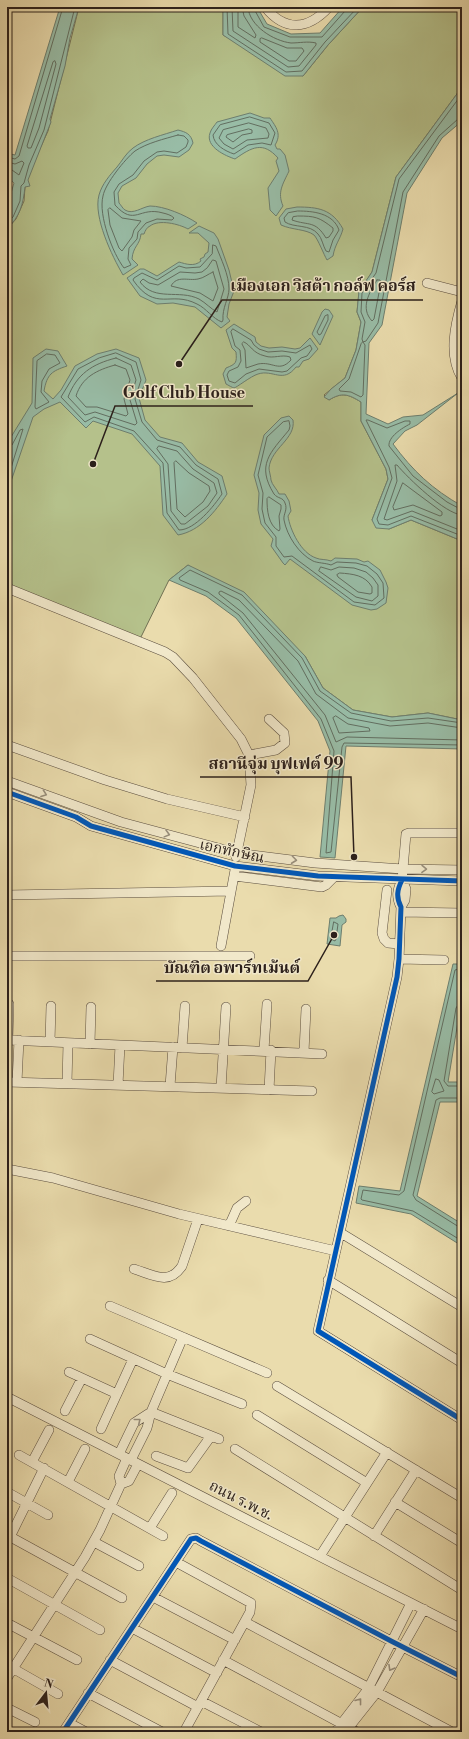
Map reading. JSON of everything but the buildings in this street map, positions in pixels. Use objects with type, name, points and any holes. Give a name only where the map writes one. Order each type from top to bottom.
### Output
[{"type":"street","points":[[265,7],[273,17],[280,21],[300,25],[316,19],[329,7]]},
{"type":"street","points":[[427,283],[462,292]]},
{"type":"street","points":[[462,301],[454,333],[454,347],[457,367],[462,378]]},
{"type":"street","points":[[7,588],[165,652],[173,657],[193,678],[241,739],[249,755],[252,785],[237,853],[221,946]]},
{"type":"street","points":[[249,755],[276,750],[285,743],[284,733],[269,719]]},
{"type":"street","points":[[7,744],[105,780],[167,799],[245,817]]},
{"type":"street","points":[[7,781],[121,822],[237,853],[316,863],[403,869],[462,870]]},
{"type":"street","name":"เอกทักษิณ","points":[[7,792],[76,817],[91,826],[235,870],[322,887],[326,885],[334,876],[402,880]]},
{"type":"street","points":[[462,833],[406,834],[402,880],[406,889],[405,900],[401,909],[399,944],[400,959],[341,1233],[328,1280],[318,1331],[462,1420]]},
{"type":"street","points":[[402,880],[462,881]]},
{"type":"street","points":[[7,896],[231,890]]},
{"type":"street","points":[[387,890],[382,933],[384,939],[388,942],[399,944]]},
{"type":"street","points":[[401,909],[462,913]]},
{"type":"street","points":[[7,956],[250,956]]},
{"type":"street","points":[[400,959],[444,960]]},
{"type":"street","points":[[9,1004],[8,1040],[182,1048],[268,1050],[322,1054]]},
{"type":"street","points":[[267,1004],[269,1090]]},
{"type":"street","points":[[50,1042],[51,1006]]},
{"type":"street","points":[[182,1048],[185,1006]]},
{"type":"street","points":[[90,1044],[91,1007]]},
{"type":"street","points":[[221,1088],[226,1007]]},
{"type":"street","points":[[304,1052],[306,1009]]},
{"type":"street","points":[[17,1082],[19,1040]]},
{"type":"street","points":[[67,1083],[68,1043]]},
{"type":"street","points":[[118,1085],[120,1045]]},
{"type":"street","points":[[170,1086],[173,1047]]},
{"type":"street","points":[[7,1082],[312,1091]]},
{"type":"street","points":[[7,1169],[53,1178],[198,1219],[336,1251]]},
{"type":"street","points":[[229,1226],[237,1208],[246,1201]]},
{"type":"street","points":[[134,1269],[163,1278],[170,1278],[177,1273],[182,1266],[198,1219]]},
{"type":"street","points":[[341,1233],[462,1307]]},
{"type":"street","points":[[328,1280],[462,1363]]},
{"type":"street","points":[[110,1306],[267,1373]]},
{"type":"street","points":[[7,1678],[10,1667],[34,1637],[94,1542],[121,1484],[119,1476],[147,1428],[151,1412],[183,1337]]},
{"type":"street","points":[[90,1339],[167,1374],[242,1404]]},
{"type":"street","points":[[101,1429],[133,1359]]},
{"type":"street","points":[[69,1372],[117,1394]]},
{"type":"street","points":[[65,1411],[82,1378]]},
{"type":"street","points":[[277,1386],[462,1498]]},
{"type":"street","name":"ถนน ร.พ.ช.","points":[[7,1397],[462,1629]]},
{"type":"street","points":[[151,1412],[215,1438],[188,1468],[156,1456]]},
{"type":"street","points":[[129,1459],[134,1423],[151,1412]]},
{"type":"street","points":[[257,1415],[367,1483]]},
{"type":"street","points":[[32,1462],[49,1430]]},
{"type":"street","points":[[68,1482],[85,1449]]},
{"type":"street","points":[[234,1450],[462,1590]]},
{"type":"street","points":[[320,1556],[387,1452]]},
{"type":"street","points":[[19,1455],[111,1505],[163,1536]]},
{"type":"street","points":[[44,1468],[8,1536],[122,1598]]},
{"type":"street","points":[[374,1536],[416,1470]]},
{"type":"street","points":[[7,1492],[48,1515]]},
{"type":"street","points":[[150,1528],[172,1493]]},
{"type":"street","points":[[395,1502],[462,1543]]},
{"type":"street","points":[[63,1732],[191,1539],[196,1538],[462,1677]]},
{"type":"street","points":[[94,1542],[140,1566]]},
{"type":"street","points":[[176,1562],[251,1603],[250,1612],[245,1622],[184,1732]]},
{"type":"street","points":[[7,1578],[100,1630]]},
{"type":"street","points":[[153,1597],[235,1640]]},
{"type":"street","points":[[373,1690],[411,1603]]},
{"type":"street","points":[[335,1732],[348,1729],[403,1646],[424,1609]]},
{"type":"street","points":[[245,1622],[452,1732]]},
{"type":"street","points":[[7,1623],[77,1660]]},
{"type":"street","points":[[132,1628],[216,1673]]},
{"type":"street","points":[[110,1660],[199,1704],[261,1732]]},
{"type":"street","points":[[223,1660],[348,1729]]},
{"type":"street","points":[[10,1667],[58,1694]]},
{"type":"street","points":[[88,1693],[162,1732]]},
{"type":"street","points":[[7,1708],[35,1722]]},
{"type":"street","points":[[69,1723],[86,1732]]},
{"type":"shaded area","points":[[79,7],[223,7],[223,35],[303,76],[328,45],[363,7],[462,7],[462,87],[396,177],[372,272],[359,292],[357,312],[361,322],[356,350],[345,378],[324,395],[329,400],[345,395],[361,402],[361,421],[386,469],[388,479],[372,520],[389,529],[411,520],[462,541],[462,720],[428,713],[392,717],[353,710],[323,688],[305,656],[188,565],[169,580],[139,641],[7,587],[7,229],[16,219],[24,201],[25,187],[32,166],[48,131]]},
{"type":"water","points":[[60,7],[79,7],[70,38],[65,66],[50,119],[51,122],[28,180],[30,186],[25,187],[18,215],[7,229],[7,193],[11,193],[14,183],[7,177],[7,153],[15,155]]},
{"type":"water","points":[[223,7],[257,7],[267,24],[291,34],[320,33],[343,7],[363,7],[328,45],[303,76],[285,76],[223,35]]},
{"type":"water","points":[[462,87],[462,121],[442,138],[407,193],[382,325],[369,343],[366,414],[388,424],[403,417],[423,415],[458,393],[417,425],[405,431],[393,444],[408,463],[424,479],[441,493],[462,506],[462,541],[411,520],[389,529],[376,528],[372,520],[388,479],[386,469],[361,421],[361,402],[345,395],[329,400],[324,397],[331,389],[345,378],[356,350],[361,322],[357,312],[359,291],[372,272],[396,177]]},
{"type":"water","points":[[250,113],[264,118],[270,118],[278,134],[275,145],[277,149],[280,149],[285,155],[289,171],[281,192],[281,201],[283,206],[276,216],[270,210],[268,188],[279,171],[276,161],[278,158],[267,149],[257,148],[247,151],[235,159],[213,147],[209,138],[212,129],[217,122]]},
{"type":"water","points":[[178,130],[191,137],[193,143],[189,150],[179,157],[164,155],[157,156],[147,164],[136,178],[122,186],[118,193],[119,203],[124,209],[131,212],[150,206],[168,209],[197,223],[188,229],[180,225],[158,223],[146,229],[144,234],[141,234],[132,259],[138,265],[123,275],[109,247],[101,225],[98,204],[100,191],[109,176],[133,148],[149,140]]},
{"type":"water","points":[[297,207],[324,210],[339,222],[343,229],[333,256],[327,260],[314,235],[281,225],[279,218],[286,209]]},
{"type":"water","points":[[199,226],[214,233],[218,239],[229,270],[234,291],[229,304],[227,317],[230,321],[221,328],[195,307],[173,303],[157,304],[140,296],[127,278],[140,269],[144,269],[157,276],[179,262],[193,264],[201,261],[200,259],[208,252],[209,243],[198,233],[189,233]]},
{"type":"water","points":[[325,309],[329,310],[333,316],[320,345],[312,334],[322,312]]},
{"type":"water","points":[[234,324],[255,337],[256,342],[261,346],[269,348],[282,347],[295,349],[300,348],[310,338],[318,349],[309,359],[303,361],[299,367],[296,367],[287,375],[268,373],[258,374],[233,388],[226,384],[223,374],[226,368],[234,364],[236,361],[236,352],[232,348],[226,330]]},
{"type":"water","points":[[46,349],[58,351],[67,366],[51,374],[47,381],[44,391],[53,399],[61,390],[75,366],[97,354],[116,349],[139,358],[146,380],[139,398],[145,420],[160,437],[182,443],[198,462],[222,476],[227,494],[206,520],[186,533],[178,535],[163,515],[160,466],[132,434],[93,421],[86,428],[60,402],[44,409],[33,417],[7,493],[7,446],[32,403],[33,358]]},
{"type":"water","points":[[289,416],[293,420],[291,433],[274,455],[269,468],[272,484],[279,494],[285,494],[289,501],[291,511],[288,516],[291,528],[301,546],[316,558],[331,561],[335,558],[357,559],[364,562],[368,561],[380,570],[388,588],[386,603],[377,609],[371,610],[352,605],[290,559],[285,565],[271,546],[273,539],[261,524],[258,510],[259,493],[254,475],[264,435],[281,418]]},
{"type":"water","points":[[188,565],[244,592],[305,656],[323,688],[353,710],[392,717],[428,713],[462,720],[462,749],[346,746],[335,858],[320,857],[330,751],[318,721],[236,618],[206,596],[169,580]]},
{"type":"water","points":[[343,915],[346,922],[342,925],[340,946],[327,944],[330,918],[336,918]]},
{"type":"water","points":[[453,964],[462,964],[462,997],[448,1082],[462,1082],[462,1102],[440,1102],[417,1196],[462,1224],[462,1246],[411,1214],[356,1203],[359,1186],[400,1191]]},
{"type":"cycle path","points":[[7,792],[76,817],[91,826],[235,866],[318,876],[462,881]]},
{"type":"cycle path","points":[[402,880],[398,894],[398,900],[401,907],[397,977],[318,1331],[462,1420]]},
{"type":"cycle path","points":[[63,1732],[191,1539],[196,1538],[462,1677]]},
{"type":"place","name":"เมืองเอก วิสต้า กอล์ฟ คอร์ส","points":[[179,364]]},
{"type":"place","name":"Golf Club House","points":[[93,464]]},
{"type":"place","name":"สถานีจุ่ม บุฟเฟต์ 99","points":[[354,857]]},
{"type":"place","name":"บัณฑิต อพาร์ทเม้นต์","points":[[334,935]]}]
